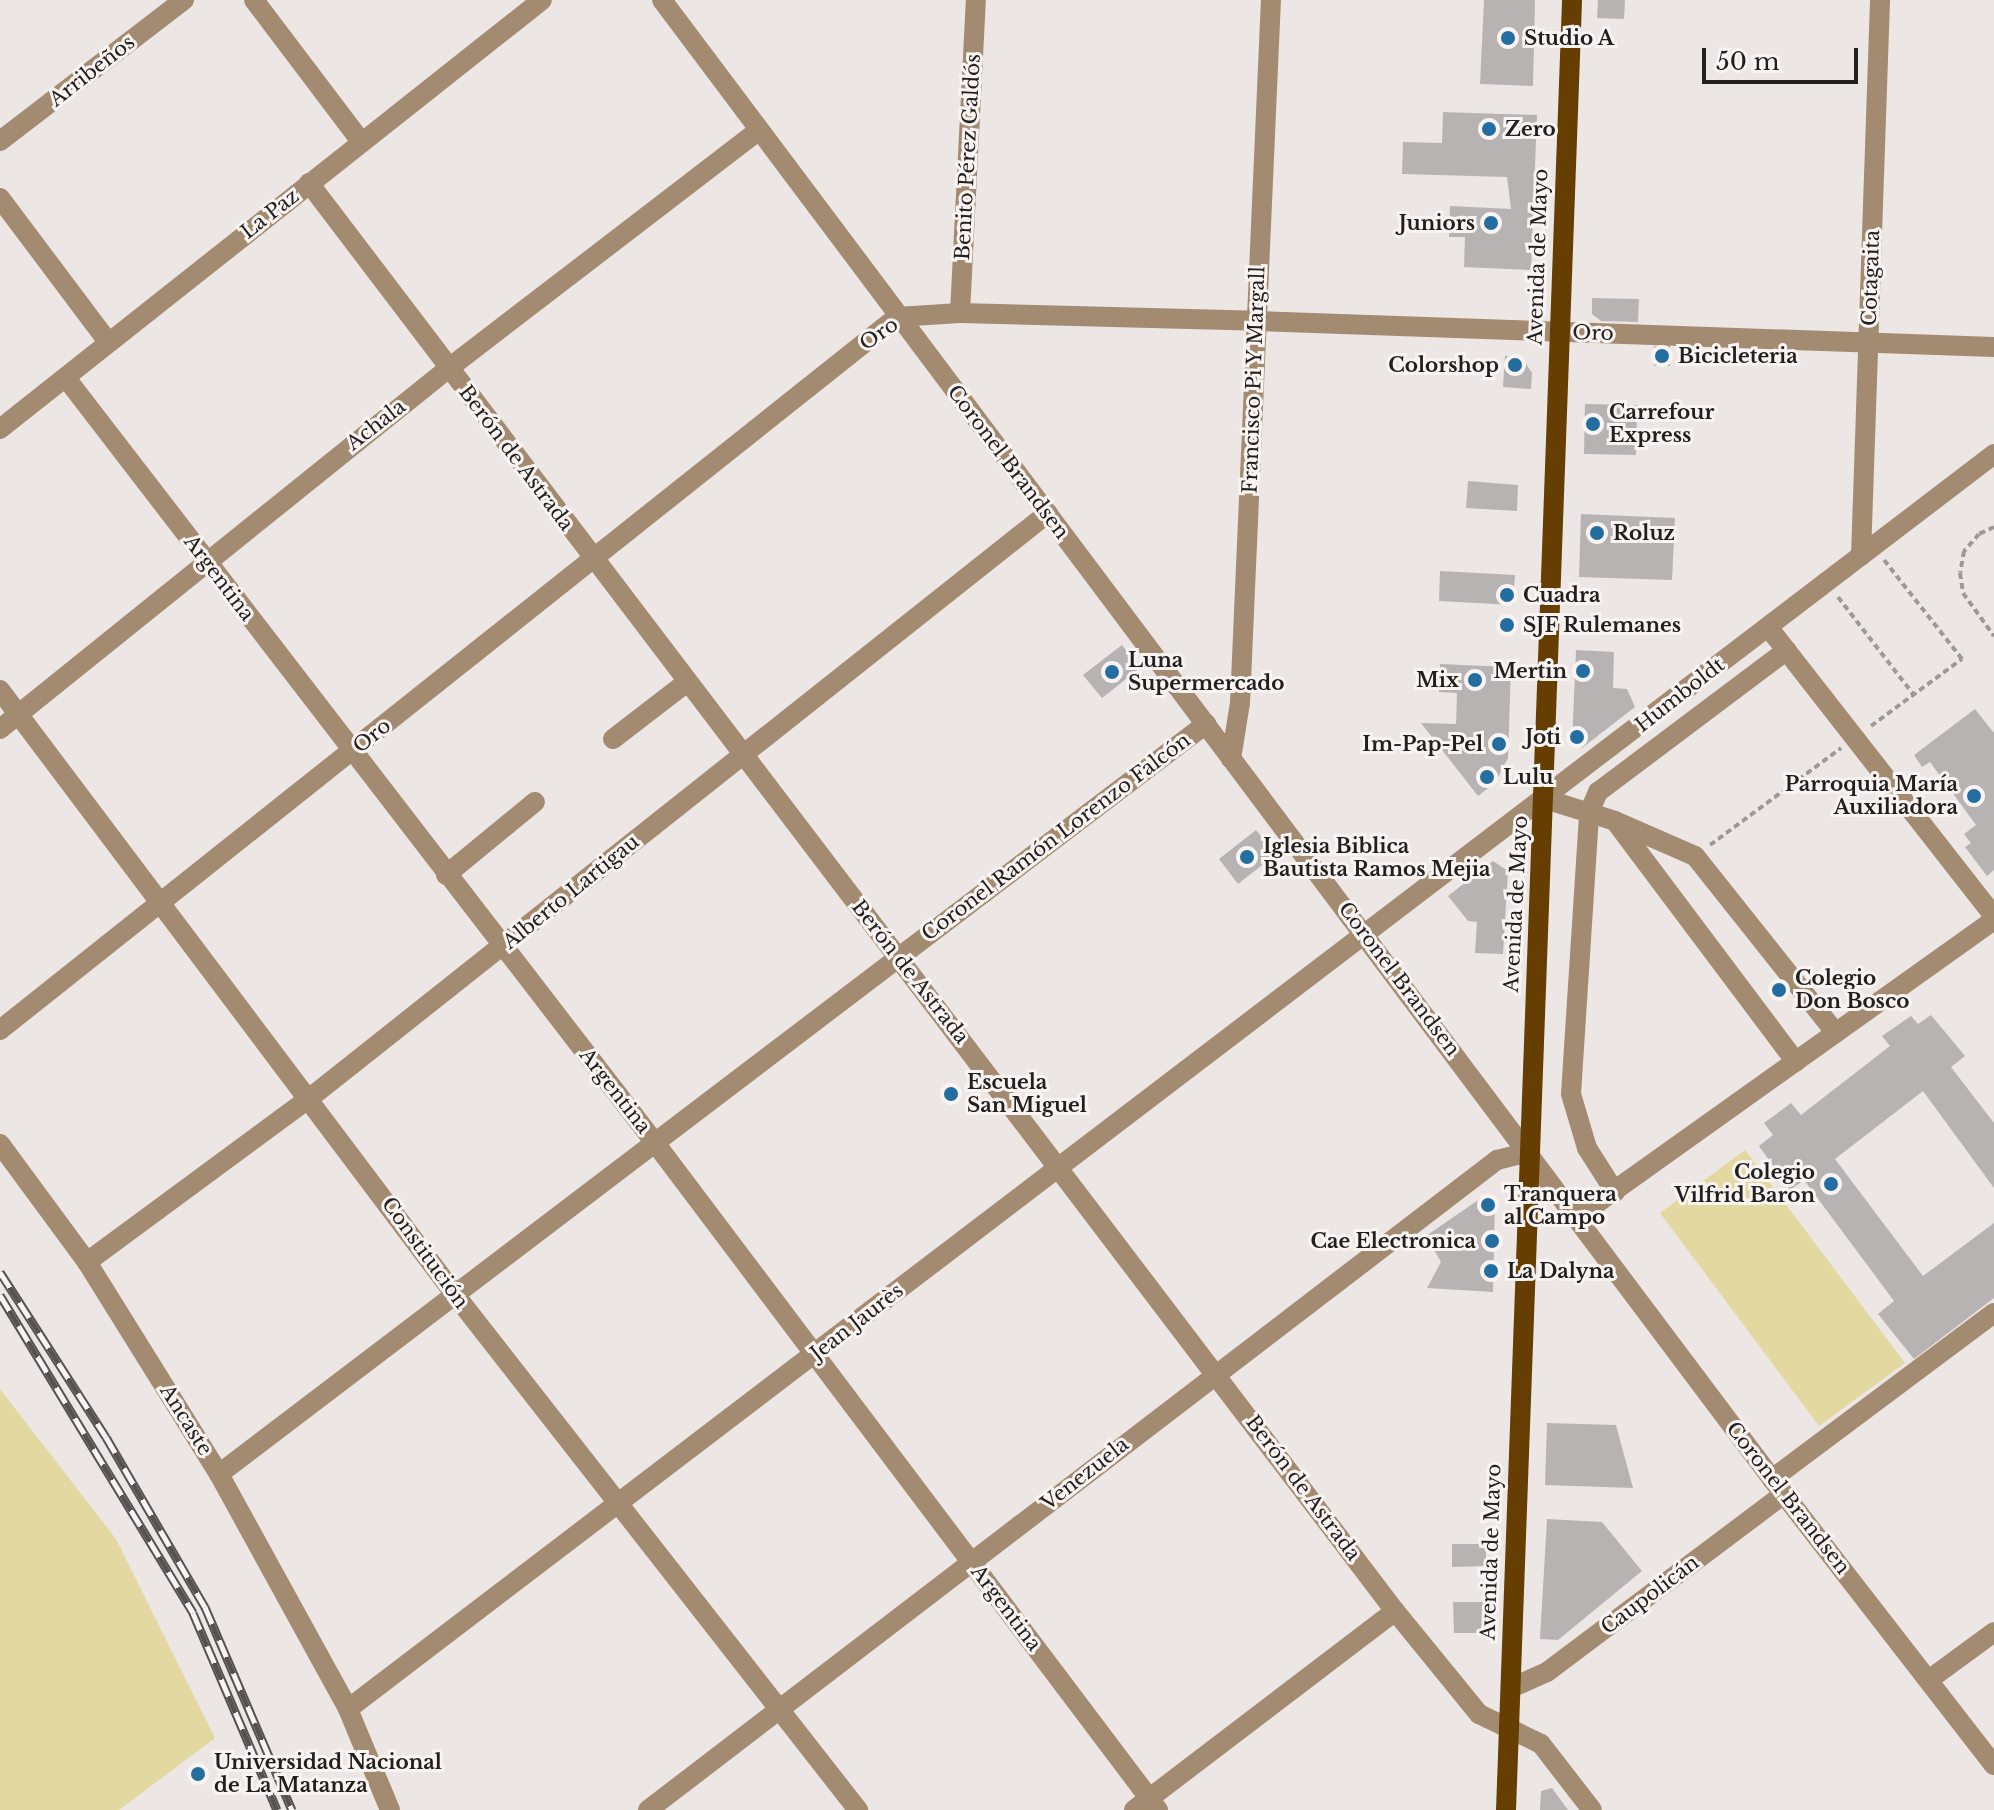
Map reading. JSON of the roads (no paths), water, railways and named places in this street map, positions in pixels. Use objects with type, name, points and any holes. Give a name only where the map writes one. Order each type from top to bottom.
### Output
[{"type":"main road","name":"Avenida de Mayo","points":[[1506,1810],[1572,0]]},
{"type":"street","name":"Arribeños","points":[[0,141],[184,0]]},
{"type":"street","points":[[254,0],[360,140]]},
{"type":"street","name":"La Paz","points":[[0,429],[360,140],[542,0]]},
{"type":"street","name":"Coronel Brandsen","points":[[662,0],[897,317],[1364,932],[1778,1486],[1994,1765]]},
{"type":"street","name":"Benito Pérez Galdós","points":[[960,313],[976,0]]},
{"type":"street","name":"Francisco Pi Y Margall","points":[[1231,759],[1240,703],[1271,0]]},
{"type":"street","name":"Cotagaita","points":[[1867,551],[1869,340],[1880,0]]},
{"type":"street","name":"Achala","points":[[0,729],[205,560],[759,130]]},
{"type":"street","name":"Berón de Astrada","points":[[309,183],[593,559],[1060,1166],[1395,1611],[1479,1714],[1541,1744],[1592,1810]]},
{"type":"street","points":[[0,198],[108,342]]},
{"type":"street","name":"Oro","points":[[0,1030],[897,317],[960,313],[1257,321],[1559,333],[1869,340],[1994,347]]},
{"type":"street","name":"Argentina","points":[[66,378],[816,1354],[971,1562],[1147,1807]]},
{"type":"street","name":"Humboldt","points":[[1364,932],[1545,799],[1994,454]]},
{"type":"street","name":"Alberto Lartigau","points":[[87,1262],[311,1097],[1048,513]]},
{"type":"street","points":[[1576,1218],[1994,918],[1768,627]]},
{"type":"street","points":[[1615,1192],[1587,1148],[1571,1094],[1583,811],[1598,792],[1787,650]]},
{"type":"street","points":[[613,739],[687,682]]},
{"type":"street","name":"Constitución","points":[[0,690],[159,906],[311,1097],[456,1296],[782,1708],[858,1810]]},
{"type":"street","name":"Coronel Ramón Lorenzo Falcón","points":[[219,1474],[1206,724]]},
{"type":"street","points":[[1545,799],[1615,821],[1695,856],[1836,1033]]},
{"type":"street","points":[[446,875],[535,802]]},
{"type":"street","points":[[1615,821],[1796,1062]]},
{"type":"street","name":"Jean Jaurès","points":[[348,1709],[1364,932]]},
{"type":"street","name":"Ancaste","points":[[0,1144],[87,1262],[219,1474],[348,1709],[390,1810]]},
{"type":"street","name":"Venezuela","points":[[648,1810],[1216,1372],[1497,1160],[1529,1152]]},
{"type":"street","name":"Caupolicán","points":[[1511,1688],[1547,1672],[1994,1313]]},
{"type":"street","points":[[1147,1807],[1395,1611]]},
{"type":"street","points":[[1930,1679],[1994,1632]]},
{"type":"railway","points":[[0,1272],[106,1437],[205,1607],[292,1810]]},
{"type":"railway","points":[[0,1295],[193,1613],[277,1810]]},
{"type":"place","name":"Studio A","points":[[1508,38]]},
{"type":"place","name":"Zero","points":[[1489,129]]},
{"type":"place","name":"Juniors","points":[[1491,223]]},
{"type":"place","name":"Bicicleteria","points":[[1662,356]]},
{"type":"place","name":"Colorshop","points":[[1515,365]]},
{"type":"place","name":"Carrefour Express","points":[[1593,424]]},
{"type":"place","name":"Roluz","points":[[1597,533]]},
{"type":"place","name":"Cuadra","points":[[1507,595]]},
{"type":"place","name":"SJF Rulemanes","points":[[1507,625]]},
{"type":"place","name":"Mertin","points":[[1583,671]]},
{"type":"place","name":"Luna Supermercado","points":[[1112,672]]},
{"type":"place","name":"Mix","points":[[1475,680]]},
{"type":"place","name":"Joti","points":[[1577,737]]},
{"type":"place","name":"Im-Pap-Pel","points":[[1499,744]]},
{"type":"place","name":"Lulu","points":[[1487,777]]},
{"type":"place","name":"Parroquia María Auxiliadora","points":[[1974,796]]},
{"type":"place","name":"Iglesia Biblica Bautista Ramos Mejia","points":[[1247,857]]},
{"type":"place","name":"Colegio Don Bosco","points":[[1779,990]]},
{"type":"place","name":"Escuela San Miguel","points":[[951,1094]]},
{"type":"place","name":"Colegio Vilfrid Baron","points":[[1831,1184]]},
{"type":"place","name":"Tranquera al Campo","points":[[1488,1205]]},
{"type":"place","name":"Cae Electronica","points":[[1492,1241]]},
{"type":"place","name":"La Dalyna","points":[[1491,1271]]},
{"type":"place","name":"Universidad Nacional de La Matanza","points":[[198,1774]]}]
